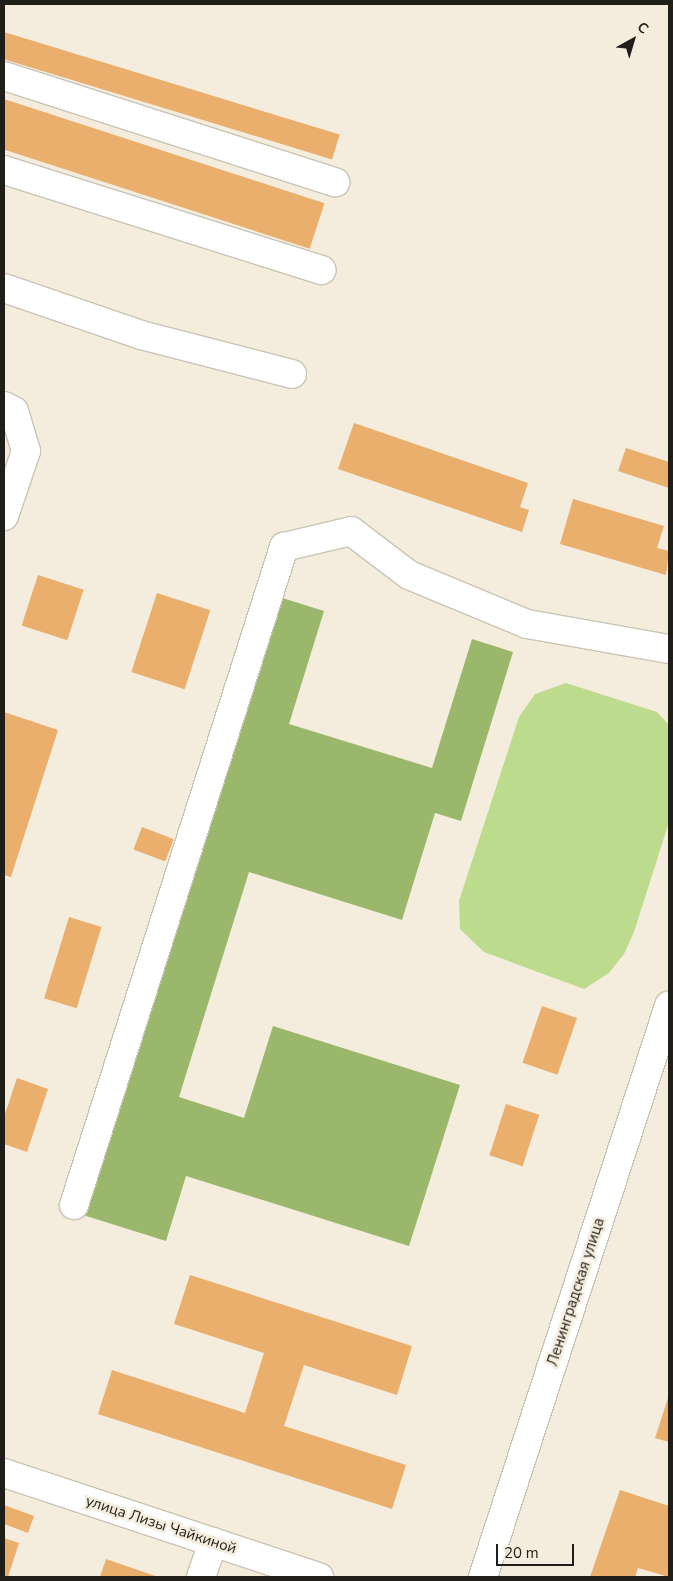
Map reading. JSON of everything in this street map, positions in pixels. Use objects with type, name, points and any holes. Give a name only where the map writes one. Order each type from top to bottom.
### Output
[{"type":"street","points":[[4,76],[335,182]]},
{"type":"street","points":[[4,170],[322,270]]},
{"type":"street","points":[[4,288],[141,335],[292,374]]},
{"type":"street","points":[[4,406],[14,411],[26,451],[4,516]]},
{"type":"street","points":[[74,1205],[284,547],[351,531],[409,575],[527,624],[669,649]]},
{"type":"street","name":"Ленинградская улица","points":[[483,1577],[669,1006]]},
{"type":"street","name":"улица Лизы Чайкиной","points":[[4,1473],[319,1577]]},
{"type":"street","points":[[202,1577],[212,1542]]},
{"type":"green space","points":[[276,596],[324,611],[289,724],[432,768],[472,639],[513,652],[461,821],[435,813],[402,920],[249,872],[179,1097],[244,1118],[273,1026],[460,1085],[409,1246],[186,1176],[166,1241],[83,1215]]},
{"type":"green space","points":[[566,683],[657,712],[669,725],[669,822],[634,932],[624,954],[609,973],[584,989],[484,952],[460,929],[459,901],[519,717],[535,694]]},
{"type":"building","points":[[4,32],[340,135],[332,159],[4,59]]},
{"type":"building","points":[[4,99],[325,203],[310,249],[4,149]]},
{"type":"building","points":[[354,423],[528,483],[520,507],[529,510],[522,532],[338,469]]},
{"type":"building","points":[[626,448],[669,462],[669,488],[618,471]]},
{"type":"building","points":[[573,499],[664,526],[657,548],[669,551],[666,575],[560,544]]},
{"type":"building","points":[[38,575],[84,590],[67,640],[22,625]]},
{"type":"building","points":[[157,593],[210,610],[185,689],[131,672]]},
{"type":"building","points":[[4,712],[58,730],[11,877],[4,875]]},
{"type":"building","points":[[142,827],[174,839],[165,862],[133,849]]},
{"type":"building","points":[[69,917],[102,927],[77,1008],[44,998]]},
{"type":"building","points":[[542,1006],[577,1018],[557,1075],[522,1063]]},
{"type":"building","points":[[17,1078],[48,1089],[27,1152],[4,1144],[4,1117]]},
{"type":"building","points":[[506,1104],[539,1115],[523,1166],[489,1155]]},
{"type":"building","points":[[190,1275],[412,1346],[397,1395],[304,1365],[284,1426],[406,1465],[392,1509],[98,1414],[112,1370],[245,1413],[264,1353],[174,1324]]},
{"type":"building","points":[[669,1395],[669,1442],[655,1438]]},
{"type":"building","points":[[620,1490],[669,1506],[669,1577],[638,1568],[635,1577],[590,1577]]},
{"type":"building","points":[[4,1505],[34,1516],[28,1533],[4,1524]]},
{"type":"building","points":[[4,1538],[19,1543],[8,1577],[4,1577]]},
{"type":"building","points":[[106,1559],[158,1577],[100,1577]]}]
